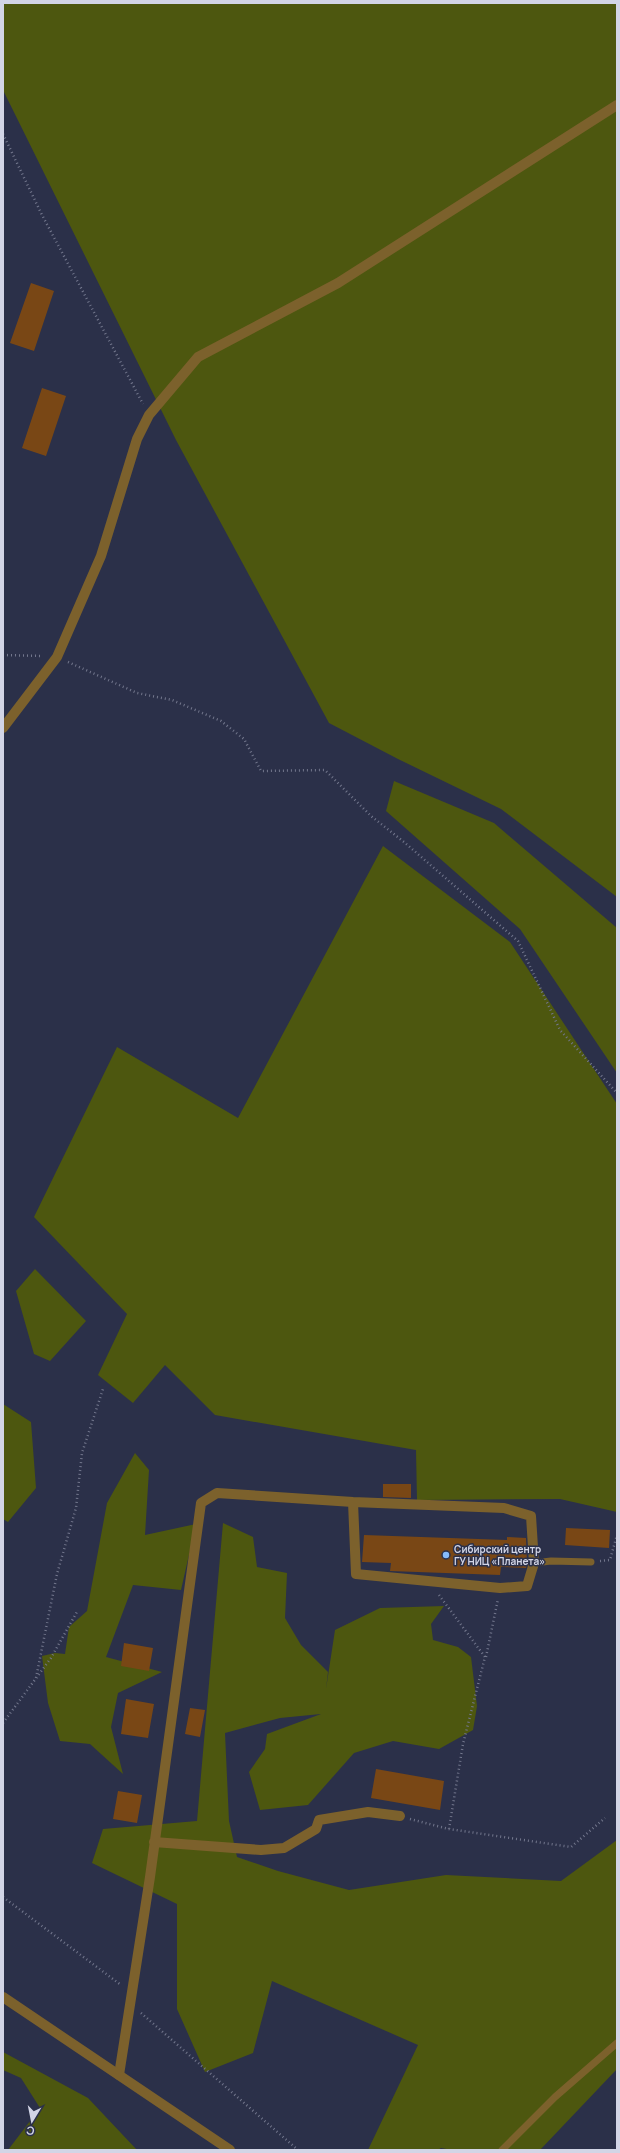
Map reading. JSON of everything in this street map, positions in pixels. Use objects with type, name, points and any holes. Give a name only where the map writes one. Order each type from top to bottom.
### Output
[{"type":"street","points":[[3,728],[57,657],[101,556],[137,439],[149,416],[198,357],[338,282],[617,105]]},
{"type":"street","points":[[118,2075],[154,1842],[201,1503],[217,1493],[353,1502],[504,1508],[531,1516],[534,1563],[527,1586],[500,1588],[356,1574],[353,1502]]},
{"type":"street","points":[[154,1842],[261,1850],[284,1848],[316,1829],[319,1820],[368,1812],[400,1816]]},
{"type":"street","points":[[3,1997],[230,2150]]},
{"type":"lane","points":[[534,1563],[552,1561],[591,1562]]},
{"type":"lane","points":[[502,2150],[555,2097],[617,2043]]},
{"type":"path","points":[[3,134],[42,215],[149,416]]},
{"type":"path","points":[[3,655],[57,657],[137,693],[172,700],[221,721],[244,739],[261,771],[325,770],[371,816],[404,842],[518,940],[560,1030],[617,1093]]},
{"type":"path","points":[[36,1678],[57,1574],[76,1508],[82,1453],[103,1389]]},
{"type":"path","points":[[591,1562],[610,1560],[617,1535]]},
{"type":"path","points":[[430,1582],[485,1657]]},
{"type":"path","points":[[449,1829],[463,1744],[485,1657],[500,1588]]},
{"type":"path","points":[[3,1723],[51,1658],[78,1610]]},
{"type":"path","points":[[400,1816],[449,1829],[571,1847],[606,1818]]},
{"type":"path","points":[[3,1897],[123,1986],[130,2004],[298,2150]]},
{"type":"green space","points":[[3,3],[617,3],[617,897],[501,809],[398,759],[329,723],[176,440],[3,90]]},
{"type":"green space","points":[[394,781],[494,823],[617,928],[617,1073],[520,929],[386,811]]},
{"type":"green space","points":[[383,846],[510,942],[617,1104],[617,1512],[560,1499],[417,1500],[416,1450],[215,1415],[165,1365],[133,1403],[98,1375],[127,1314],[34,1217],[117,1047],[238,1118]]},
{"type":"green space","points":[[35,1269],[86,1321],[50,1361],[34,1354],[16,1291]]},
{"type":"green space","points":[[3,1404],[31,1422],[36,1488],[8,1522],[3,1519]]},
{"type":"green space","points":[[135,1453],[149,1470],[145,1535],[196,1524],[181,1590],[133,1585],[106,1657],[162,1672],[118,1693],[111,1727],[123,1774],[90,1744],[60,1741],[48,1703],[42,1656],[55,1653],[65,1654],[69,1627],[87,1611],[107,1503]]},
{"type":"green space","points":[[223,1523],[253,1537],[257,1567],[287,1573],[285,1618],[301,1645],[328,1672],[326,1689],[335,1630],[380,1608],[444,1606],[431,1624],[433,1640],[458,1647],[471,1657],[477,1706],[473,1730],[439,1749],[393,1741],[354,1753],[308,1805],[260,1810],[249,1772],[265,1749],[267,1734],[321,1714],[280,1718],[225,1733],[229,1821],[237,1857],[278,1871],[349,1890],[446,1875],[561,1881],[617,1840],[617,2069],[540,2150],[452,2150],[441,2148],[438,2150],[368,2150],[418,2045],[272,1981],[253,2053],[205,2072],[177,2009],[177,1904],[92,1863],[103,1829],[197,1821]]},
{"type":"green space","points":[[3,2052],[88,2098],[137,2150],[8,2150],[40,2108],[21,2078],[3,2070]]},
{"type":"building","points":[[31,283],[54,291],[34,351],[10,343]]},
{"type":"building","points":[[42,388],[66,396],[46,456],[22,448]]},
{"type":"building","points":[[383,1484],[411,1484],[411,1498],[383,1497]]},
{"type":"building","points":[[566,1528],[610,1530],[609,1548],[565,1545]]},
{"type":"building","name":"Сибирский центр ГУ НИЦ «Планета»","points":[[364,1535],[507,1540],[507,1537],[526,1538],[527,1564],[526,1568],[501,1567],[500,1575],[390,1571],[391,1563],[362,1562]]},
{"type":"building","points":[[124,1643],[153,1648],[149,1671],[121,1666]]},
{"type":"building","points":[[126,1699],[154,1704],[148,1738],[121,1734]]},
{"type":"building","points":[[190,1708],[205,1710],[200,1737],[185,1734]]},
{"type":"building","points":[[376,1769],[444,1781],[440,1810],[371,1798]]},
{"type":"building","points":[[118,1791],[142,1795],[137,1823],[113,1819]]},
{"type":"place","name":"Сибирский центр ГУ НИЦ «Планета»","points":[[446,1555]]}]
